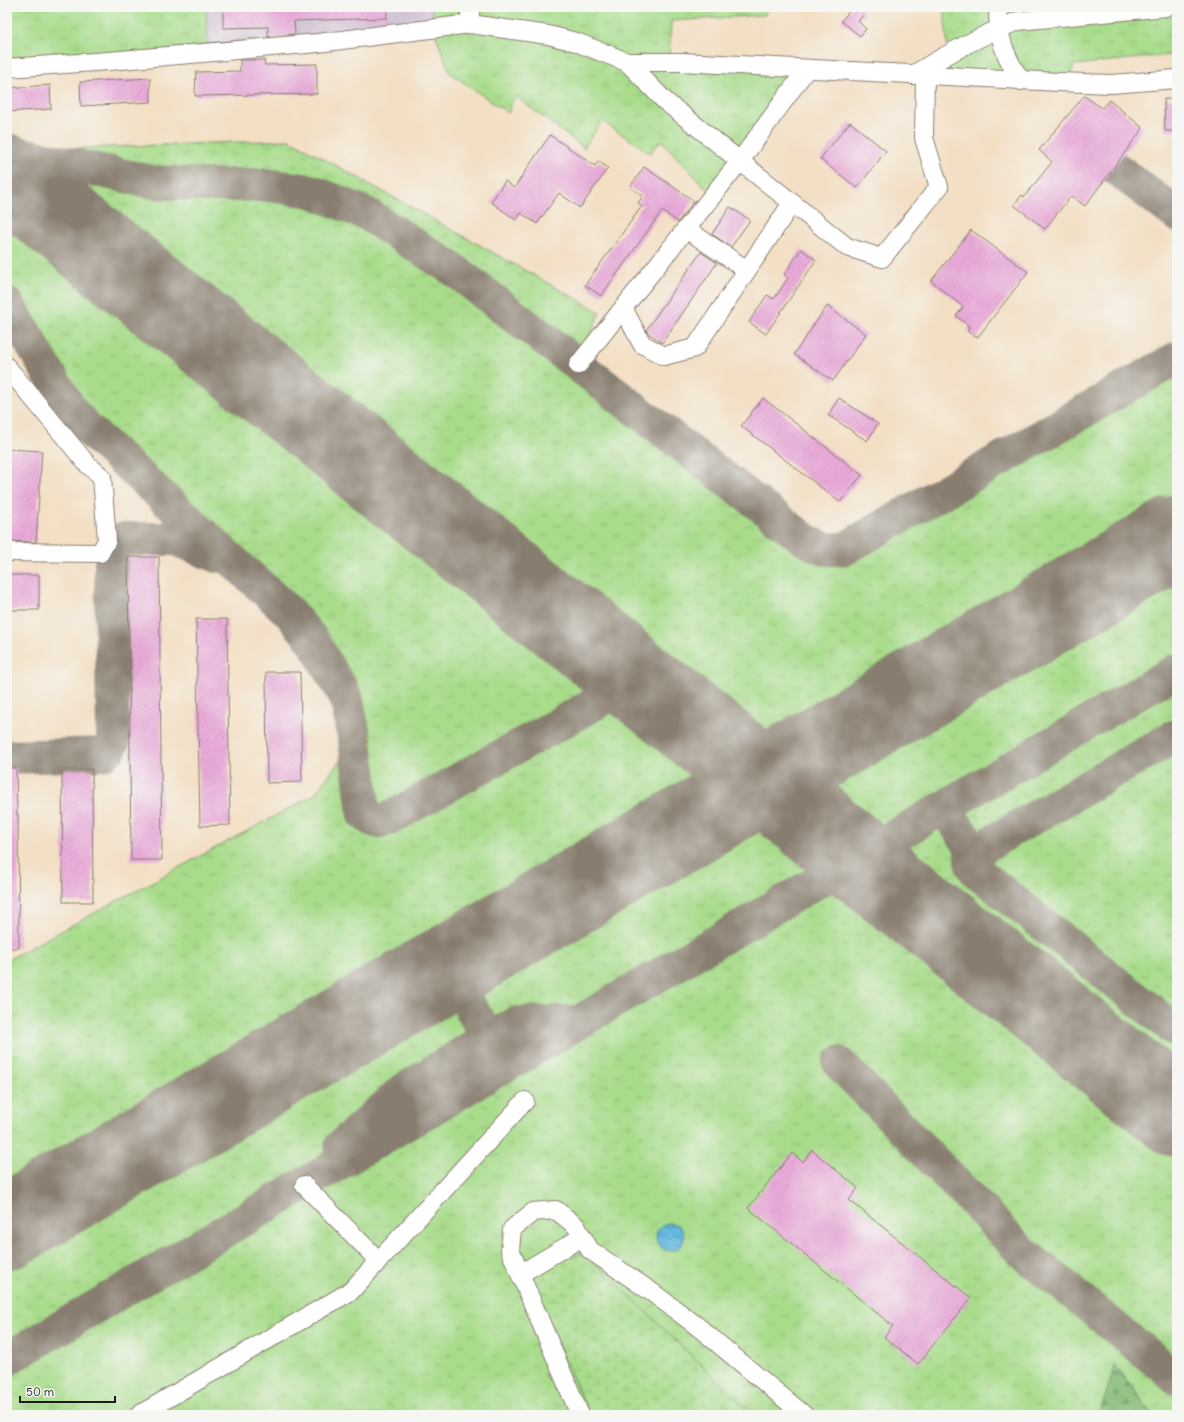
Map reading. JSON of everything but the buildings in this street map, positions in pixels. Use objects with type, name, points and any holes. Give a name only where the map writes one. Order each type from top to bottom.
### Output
[{"type":"street","points":[[998,7],[998,28],[1006,54],[1021,81]]},
{"type":"street","points":[[919,75],[946,54],[998,28],[1022,13],[1166,7]]},
{"type":"street","points":[[7,68],[318,43],[470,15],[576,42],[627,62],[682,62],[806,70],[1111,84],[1177,79]]},
{"type":"street","points":[[627,62],[665,101],[847,247],[882,258],[939,187],[924,138],[919,75]]},
{"type":"street","points":[[578,365],[740,161],[806,70]]},
{"type":"street","points":[[623,308],[642,344],[664,356],[695,348],[792,203]]},
{"type":"street","points":[[686,229],[747,270]]},
{"type":"street","points":[[7,367],[87,464],[102,477],[107,540],[100,553],[7,552]]},
{"type":"street","points":[[139,1415],[351,1290],[525,1100]]},
{"type":"street","points":[[304,1185],[378,1260]]},
{"type":"street","points":[[580,1415],[510,1250],[512,1229],[533,1212],[556,1210],[576,1226],[586,1244],[654,1293],[804,1415]]},
{"type":"street","points":[[520,1274],[586,1244]]},
{"type":"shaded area","points":[[206,7],[432,7],[434,31],[208,51]]},
{"type":"green space","points":[[7,7],[206,7],[208,51],[7,71]]},
{"type":"green space","points":[[432,7],[767,7],[765,15],[671,21],[669,60],[803,70],[714,197],[661,140],[650,153],[602,121],[584,148],[515,96],[508,113],[450,73],[434,31]]},
{"type":"green space","points":[[944,7],[1177,7],[1177,54],[1074,65],[1068,81],[950,77]]},
{"type":"green space","points":[[290,140],[600,312],[578,365],[703,474],[809,555],[826,563],[835,564],[845,562],[1177,370],[1177,1415],[1153,1415],[1116,1366],[1099,1415],[753,1415],[585,1253],[524,1266],[589,1415],[7,1415],[7,960],[314,795],[345,753],[346,697],[311,638],[288,611],[89,430],[72,412],[7,303],[7,151]]},
{"type":"green space","points":[[585,1253],[753,1415],[589,1415],[524,1266]]},
{"type":"green space","points":[[1115,1366],[1153,1415],[1099,1415]]},
{"type":"water","points":[[670,1223],[676,1224],[680,1227],[683,1231],[683,1243],[680,1247],[676,1250],[670,1251],[664,1250],[660,1247],[657,1243],[656,1237],[657,1231],[660,1227],[664,1224]]},
{"type":"taxiway","points":[[7,151],[153,182],[204,185],[267,185],[311,191],[367,214],[457,272],[804,539],[815,545],[829,549],[846,548],[1177,358]]},
{"type":"taxiway","points":[[1114,167],[1177,215]]},
{"type":"taxiway","points":[[7,303],[72,412],[89,430],[288,611],[311,638],[346,697],[355,740],[364,814],[371,820],[377,822],[392,817],[637,680]]},
{"type":"taxiway","points":[[7,757],[102,754],[110,748],[113,741],[111,563],[112,551],[116,544],[124,539],[175,539],[217,556]]},
{"type":"taxiway","points":[[7,1359],[1177,670]]},
{"type":"taxiway","points":[[951,803],[948,810],[949,815],[973,849],[978,850],[1173,737],[1177,737]]},
{"type":"taxiway","points":[[970,845],[971,863],[975,870],[1177,1031]]},
{"type":"taxiway","points":[[447,967],[499,1057]]},
{"type":"taxiway","points":[[341,1146],[402,1091],[487,1038],[517,1023],[578,1022]]},
{"type":"taxiway","points":[[839,1063],[1020,1250],[1177,1378]]},
{"type":"runway","points":[[7,176],[764,781],[857,858],[1177,1114]]},
{"type":"runway","points":[[7,1227],[1177,537]]}]
